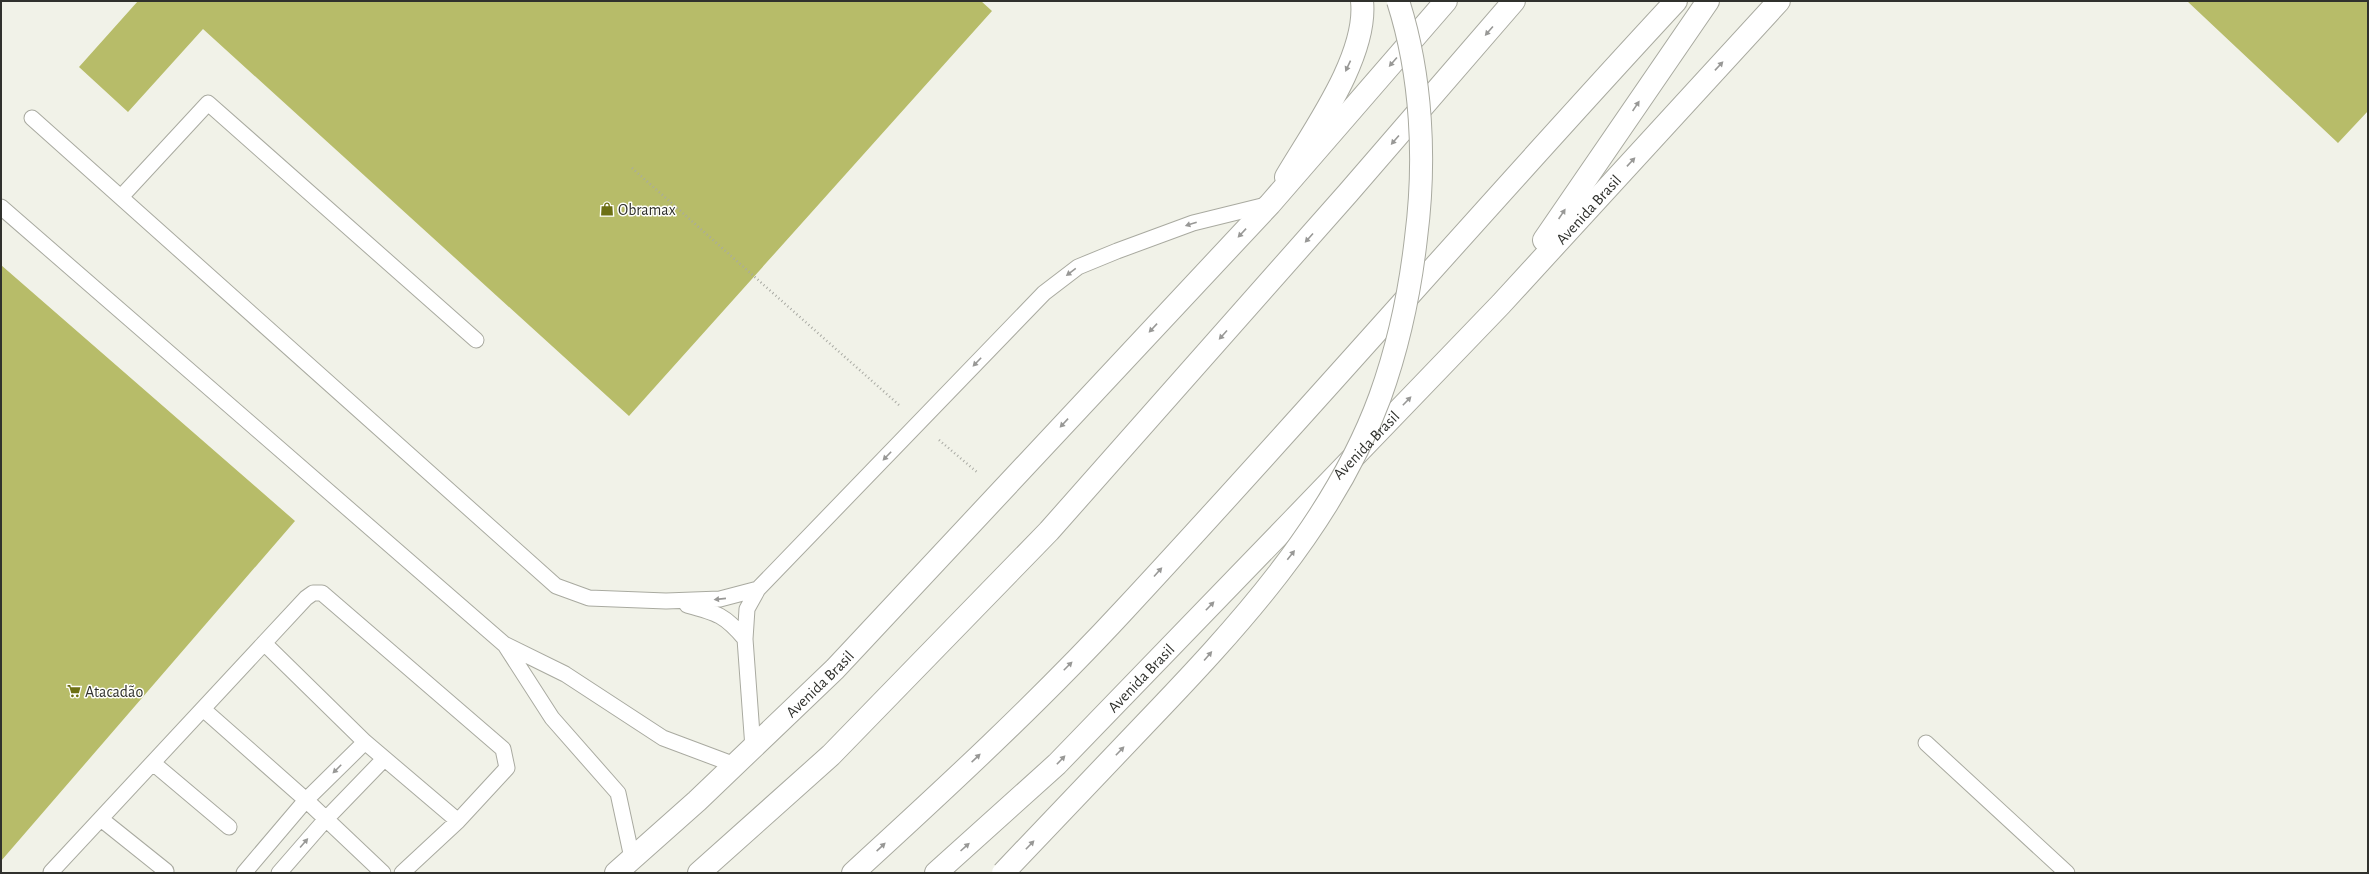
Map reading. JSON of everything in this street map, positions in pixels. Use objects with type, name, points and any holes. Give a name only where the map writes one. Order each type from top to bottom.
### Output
[{"type":"main road","points":[[1270,204],[1335,94],[1358,45],[1362,1]]},
{"type":"main road","points":[[1003,873],[1189,678],[1253,605],[1300,544],[1333,493],[1380,398],[1400,325],[1415,249],[1420,204],[1420,158],[1415,77],[1411,52],[1398,1]]},
{"type":"main road","name":"Avenida Brasil","points":[[616,873],[735,765],[835,669],[1270,204],[1446,1]]},
{"type":"main road","points":[[699,873],[831,755],[1049,531],[1348,194],[1514,1]]},
{"type":"main road","points":[[852,873],[995,740],[1124,610],[1578,106],[1676,1]]},
{"type":"main road","points":[[1501,304],[1708,1]]},
{"type":"main road","name":"Avenida Brasil","points":[[936,873],[1056,764],[1501,304],[1779,1]]},
{"type":"lane","points":[[121,197],[208,103],[476,340]]},
{"type":"lane","points":[[32,118],[556,586],[589,598],[666,601],[720,599],[758,589]]},
{"type":"lane","points":[[753,748],[745,639],[747,609],[758,589],[1044,293],[1078,267],[1193,223],[1270,204]]},
{"type":"lane","points":[[1,207],[504,644],[565,674],[664,738],[735,765]]},
{"type":"lane","points":[[51,872],[306,598],[313,593],[322,593],[503,748],[507,768],[458,821],[402,873]]},
{"type":"lane","points":[[666,601],[715,612],[731,622],[745,639]]},
{"type":"lane","points":[[264,643],[365,742],[458,821]]},
{"type":"lane","points":[[504,644],[552,718],[618,793],[632,858]]},
{"type":"lane","points":[[203,709],[306,800],[383,873]]},
{"type":"lane","points":[[244,873],[306,800],[365,742]]},
{"type":"lane","points":[[1926,743],[2067,873]]},
{"type":"lane","points":[[279,873],[326,819],[384,759]]},
{"type":"lane","points":[[153,763],[229,827]]},
{"type":"lane","points":[[101,819],[166,871]]},
{"type":"path","points":[[632,168],[919,422],[1000,491]]},
{"type":"building","name":"Obramax","points":[[138,1],[981,1],[992,11],[629,416],[203,29],[128,112],[79,67]]},
{"type":"building","points":[[2187,1],[2368,1],[2368,111],[2338,143]]},
{"type":"building","name":"Atacadão","points":[[1,265],[295,521],[1,861]]},
{"type":"place","name":"Obramax","points":[[607,209]]},
{"type":"place","name":"Atacadão","points":[[74,691]]}]
